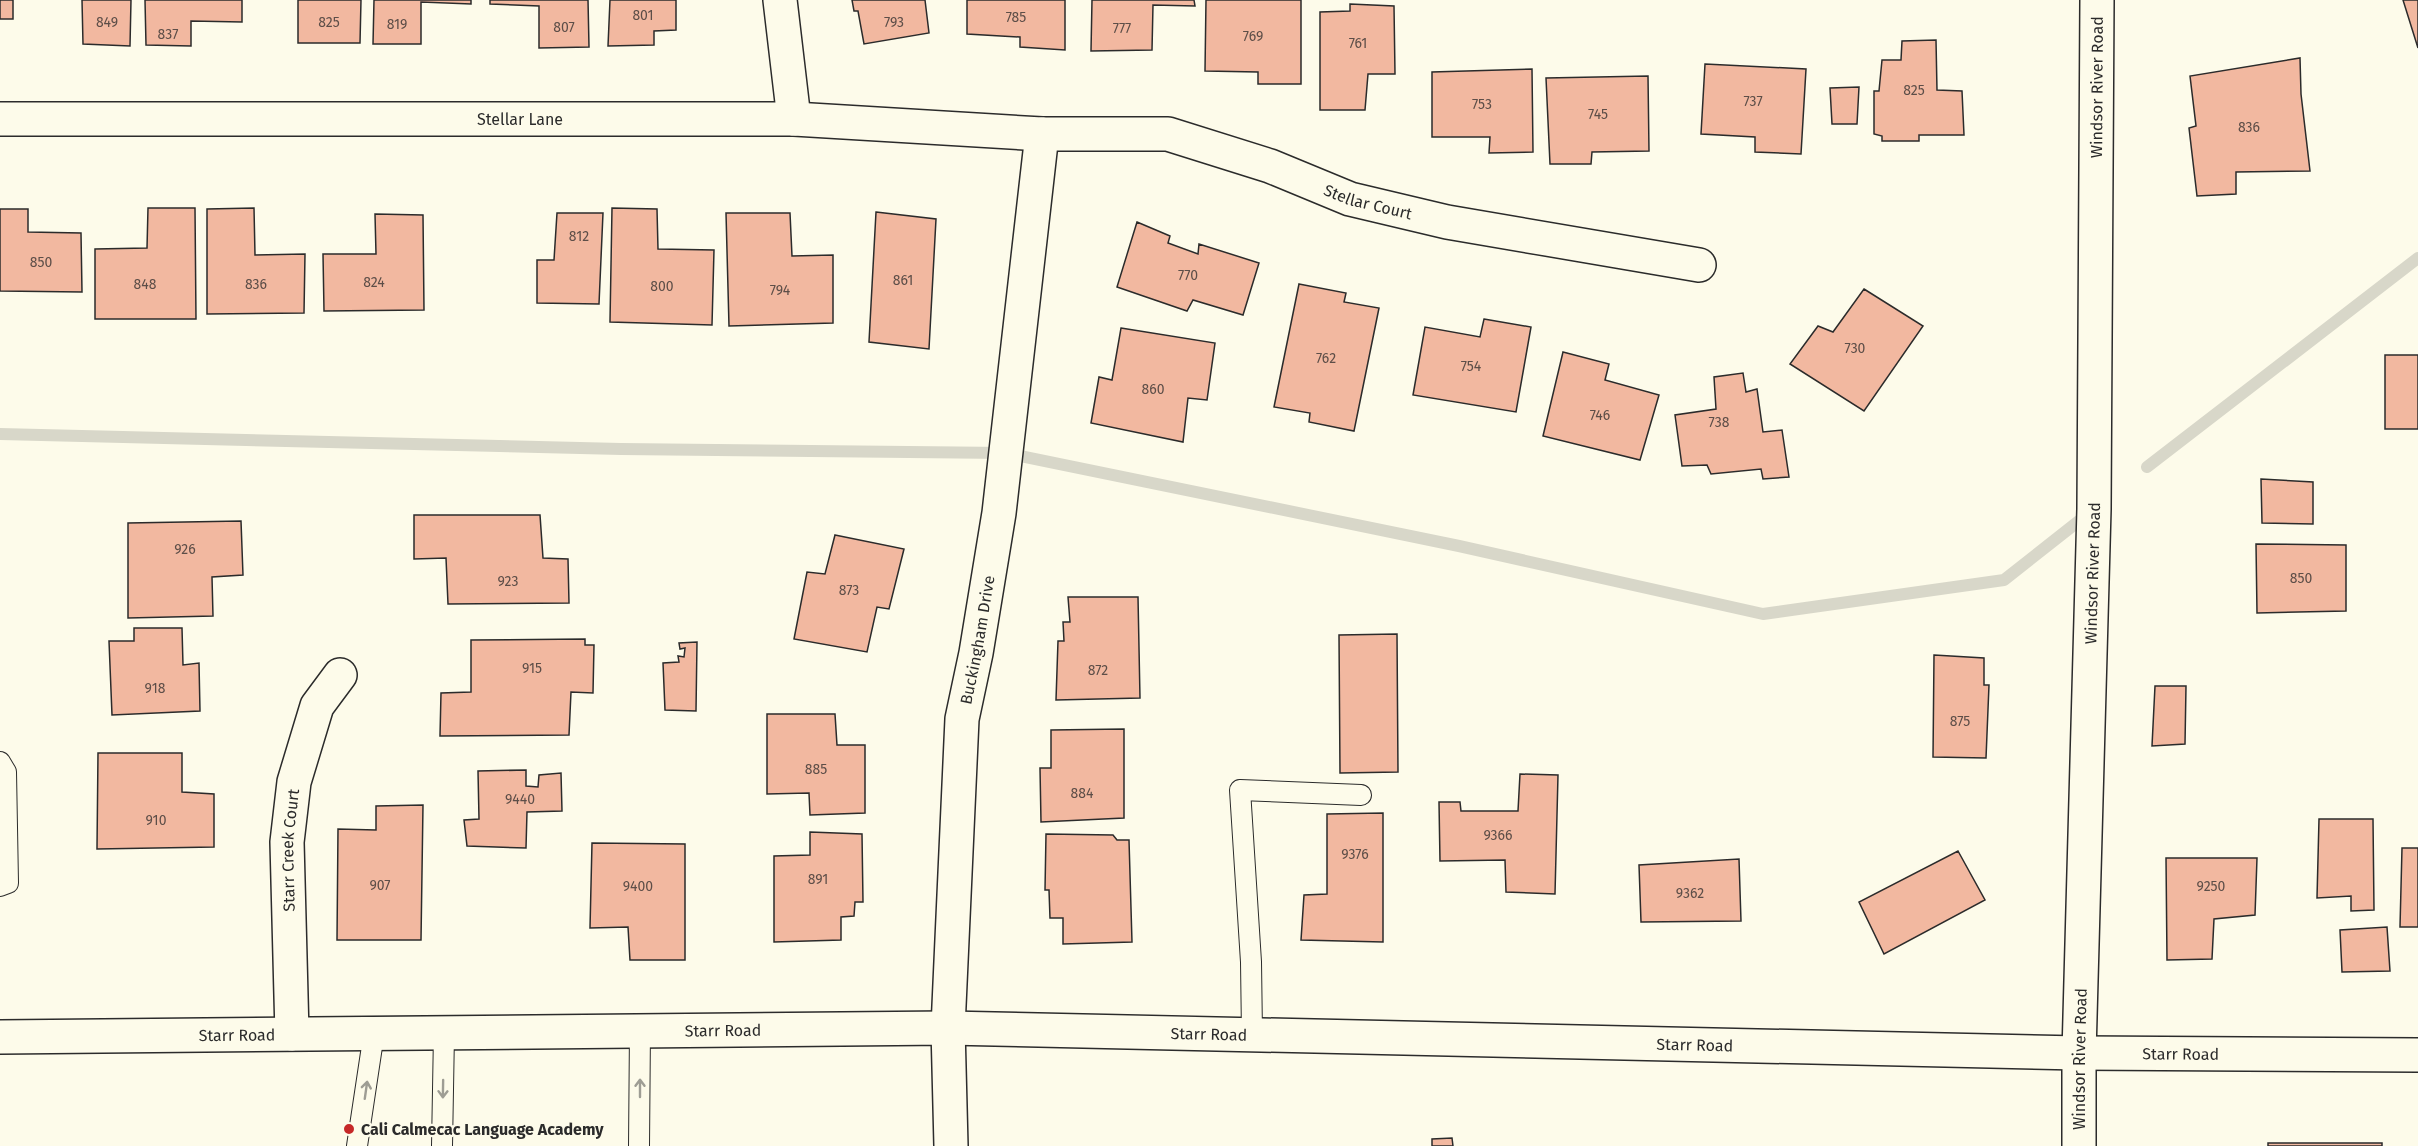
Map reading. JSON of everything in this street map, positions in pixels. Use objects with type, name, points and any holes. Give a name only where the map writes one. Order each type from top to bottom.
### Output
[{"type":"street","points":[[780,0],[794,119]]},
{"type":"street","name":"Windsor River Road","points":[[2079,1146],[2079,1053],[2094,509],[2097,0]]},
{"type":"street","name":"Stellar Lane","points":[[0,119],[794,119],[1042,134]]},
{"type":"street","name":"Stellar Court","points":[[1042,134],[1167,134],[1270,166],[1350,199],[1448,222],[1699,264]]},
{"type":"street","name":"Buckingham Drive","points":[[951,1146],[948,1028],[962,719],[976,653],[999,513],[1042,134]]},
{"type":"street","name":"Starr Creek Court","points":[[292,1034],[287,842],[293,792],[317,706],[340,675]]},
{"type":"street","name":"Starr Road","points":[[0,1037],[640,1029],[948,1028],[2079,1053],[2418,1055]]},
{"type":"lane","points":[[0,762],[6,772],[8,883],[0,886]]},
{"type":"lane","points":[[1252,1034],[1251,962],[1240,790],[1361,795]]},
{"type":"lane","points":[[639,1146],[640,1029]]},
{"type":"lane","points":[[357,1146],[374,1033]]},
{"type":"lane","points":[[442,1146],[444,1033]]},
{"type":"building","points":[[0,0],[13,0],[13,19],[0,19]]},
{"type":"building","points":[[82,0],[131,0],[130,46],[83,44]]},
{"type":"building","points":[[145,0],[242,0],[242,22],[191,21],[191,46],[146,45]]},
{"type":"building","points":[[298,0],[361,0],[360,43],[298,43]]},
{"type":"building","points":[[374,0],[471,0],[471,4],[421,2],[421,44],[373,44]]},
{"type":"building","points":[[490,0],[588,0],[589,47],[539,48],[539,6],[490,4]]},
{"type":"building","points":[[610,0],[676,0],[676,30],[654,31],[654,45],[608,46]]},
{"type":"building","points":[[852,0],[925,0],[929,33],[864,44],[858,11],[854,11]]},
{"type":"building","points":[[967,0],[1065,0],[1065,50],[1020,47],[1020,37],[967,34]]},
{"type":"building","points":[[1092,0],[1194,0],[1195,6],[1153,5],[1152,50],[1091,51]]},
{"type":"building","points":[[1206,0],[1301,0],[1301,84],[1258,84],[1258,72],[1205,71]]},
{"type":"building","points":[[2403,0],[2418,0],[2418,48]]},
{"type":"building","points":[[1350,4],[1394,6],[1395,74],[1368,74],[1365,110],[1320,110],[1320,12],[1350,11]]},
{"type":"building","points":[[1936,40],[1937,90],[1962,91],[1964,135],[1919,135],[1919,141],[1882,141],[1882,136],[1874,134],[1874,91],[1879,91],[1882,60],[1901,60],[1902,41]]},
{"type":"building","points":[[2300,58],[2301,94],[2310,171],[2236,172],[2236,194],[2197,196],[2189,128],[2196,126],[2190,76]]},
{"type":"building","points":[[1705,64],[1806,69],[1801,154],[1755,152],[1755,137],[1701,134]]},
{"type":"building","points":[[1532,69],[1533,152],[1489,153],[1490,137],[1432,137],[1432,72]]},
{"type":"building","points":[[1648,76],[1649,151],[1592,152],[1591,164],[1550,164],[1546,78]]},
{"type":"building","points":[[1859,87],[1857,124],[1832,124],[1830,88]]},
{"type":"building","points":[[148,208],[195,208],[196,319],[95,319],[95,249],[147,248]]},
{"type":"building","points":[[254,208],[255,255],[305,254],[304,313],[207,314],[207,209]]},
{"type":"building","points":[[612,208],[657,209],[658,249],[714,250],[712,325],[610,322]]},
{"type":"building","points":[[0,209],[28,209],[28,232],[81,233],[82,292],[0,291]]},
{"type":"building","points":[[876,212],[936,219],[929,349],[869,342]]},
{"type":"building","points":[[557,213],[603,213],[599,304],[537,303],[537,260],[554,260]]},
{"type":"building","points":[[726,213],[790,213],[792,256],[833,255],[833,323],[729,326]]},
{"type":"building","points":[[375,214],[423,215],[424,310],[324,311],[323,254],[376,254]]},
{"type":"building","points":[[1137,222],[1170,236],[1168,243],[1198,254],[1199,244],[1259,263],[1243,315],[1193,300],[1187,311],[1117,287]]},
{"type":"building","points":[[1299,284],[1346,293],[1344,302],[1379,308],[1354,431],[1309,422],[1310,413],[1274,407]]},
{"type":"building","points":[[1864,289],[1923,326],[1864,411],[1790,364],[1818,326],[1833,332]]},
{"type":"building","points":[[1484,319],[1531,327],[1516,412],[1413,395],[1425,327],[1480,337]]},
{"type":"building","points":[[1121,328],[1215,343],[1207,400],[1188,398],[1183,442],[1091,423],[1099,377],[1112,380]]},
{"type":"building","points":[[1563,352],[1609,364],[1605,380],[1659,395],[1640,460],[1543,436]]},
{"type":"building","points":[[2385,355],[2418,355],[2418,429],[2385,429]]},
{"type":"building","points":[[1743,373],[1746,392],[1757,389],[1763,432],[1782,430],[1789,477],[1763,479],[1761,469],[1711,474],[1707,465],[1682,466],[1675,415],[1716,409],[1714,377]]},
{"type":"building","points":[[2261,479],[2313,482],[2313,524],[2262,523]]},
{"type":"building","points":[[414,515],[540,515],[543,558],[568,559],[569,603],[448,604],[446,558],[414,559]]},
{"type":"building","points":[[241,521],[243,575],[212,577],[213,616],[128,618],[128,523]]},
{"type":"building","points":[[835,535],[904,549],[889,609],[877,607],[867,652],[794,639],[807,572],[825,574]]},
{"type":"building","points":[[2256,544],[2346,545],[2346,611],[2257,613]]},
{"type":"building","points":[[1068,597],[1138,597],[1140,698],[1056,700],[1058,641],[1064,641],[1063,622],[1070,622]]},
{"type":"building","points":[[134,628],[182,628],[183,665],[199,663],[200,711],[112,715],[109,641],[134,641]]},
{"type":"building","points":[[1397,634],[1398,772],[1340,773],[1339,635]]},
{"type":"building","points":[[585,639],[585,645],[594,645],[593,693],[571,692],[569,735],[440,736],[441,693],[471,692],[471,640]]},
{"type":"building","points":[[697,642],[696,711],[665,710],[663,663],[679,662],[678,656],[684,657],[685,648],[680,649],[679,643]]},
{"type":"building","points":[[1934,655],[1984,658],[1984,685],[1989,685],[1986,758],[1933,757]]},
{"type":"building","points":[[2155,686],[2186,686],[2185,744],[2152,746]]},
{"type":"building","points":[[767,714],[835,714],[837,745],[865,745],[865,813],[810,815],[809,793],[767,794]]},
{"type":"building","points":[[1124,729],[1124,818],[1041,822],[1040,768],[1051,768],[1051,730]]},
{"type":"building","points":[[98,753],[182,753],[182,792],[214,794],[214,847],[97,849]]},
{"type":"building","points":[[526,770],[526,786],[538,787],[539,775],[561,773],[562,811],[527,812],[526,848],[467,846],[464,820],[479,819],[478,771]]},
{"type":"building","points":[[1520,774],[1558,775],[1555,894],[1506,892],[1505,860],[1440,861],[1439,802],[1460,802],[1461,811],[1518,811]]},
{"type":"building","points":[[423,805],[421,940],[337,940],[338,829],[376,830],[376,806]]},
{"type":"building","points":[[1383,813],[1383,942],[1301,940],[1304,895],[1327,894],[1327,814]]},
{"type":"building","points":[[2319,819],[2373,819],[2374,910],[2351,911],[2351,896],[2317,898]]},
{"type":"building","points":[[810,832],[862,834],[863,902],[855,902],[854,916],[841,917],[841,940],[774,942],[774,856],[810,855]]},
{"type":"building","points":[[1046,834],[1113,835],[1117,840],[1129,840],[1132,942],[1063,944],[1063,918],[1050,918],[1049,890],[1045,890]]},
{"type":"building","points":[[592,843],[685,844],[685,960],[630,960],[628,927],[590,928]]},
{"type":"building","points":[[2402,848],[2418,848],[2418,927],[2400,927]]},
{"type":"building","points":[[1958,851],[1985,900],[1884,954],[1859,902]]},
{"type":"building","points":[[2166,858],[2257,858],[2255,915],[2214,919],[2212,959],[2167,960]]},
{"type":"building","points":[[1739,859],[1741,921],[1641,922],[1639,865]]},
{"type":"building","points":[[2387,927],[2390,971],[2342,972],[2340,930]]},
{"type":"building","points":[[1452,1138],[1453,1146],[1432,1146],[1432,1139]]},
{"type":"building","points":[[2268,1143],[2382,1143],[2382,1146],[2268,1146]]},
{"type":"waterway","points":[[2147,467],[2418,258]]},
{"type":"waterway","points":[[0,434],[621,449],[1006,453],[1459,546],[1763,614],[2004,580],[2089,513]]},
{"type":"place","name":"Cali Calmecac Language Academy","points":[[349,1129]]}]
